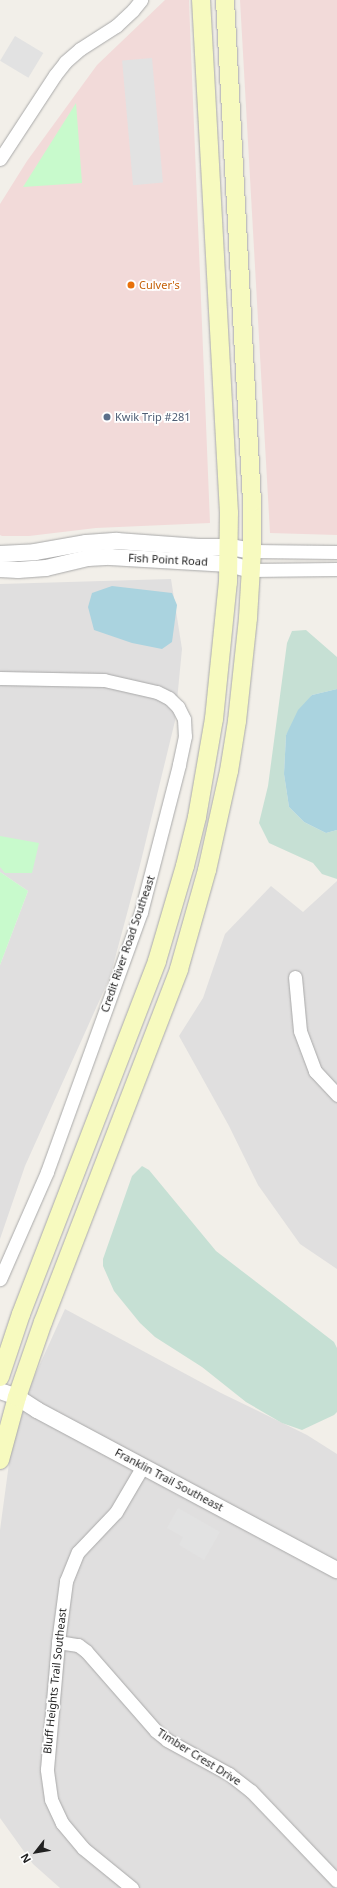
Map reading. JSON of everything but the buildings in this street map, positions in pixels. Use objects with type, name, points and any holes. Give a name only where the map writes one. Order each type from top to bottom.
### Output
[{"type":"main road","points":[[0,1377],[21,1314],[140,1010],[157,961],[185,866],[200,803],[214,719],[229,556],[201,0]]},
{"type":"main road","points":[[0,1460],[17,1397],[43,1322],[180,969],[219,820],[237,721],[244,661],[252,551],[251,452],[225,0]]},
{"type":"street","points":[[0,159],[65,62],[80,49],[116,26],[141,0]]},
{"type":"street","name":"Fish Point Road","points":[[0,554],[35,552],[86,543],[117,541],[199,547],[229,556],[251,570],[337,569]]},
{"type":"street","name":"Fish Point Road","points":[[0,569],[18,570],[46,568],[88,558],[229,556],[252,551],[337,552]]},
{"type":"street","name":"Credit River Road Southeast","points":[[0,678],[104,680],[157,692],[169,698],[178,707],[184,719],[185,736],[179,765],[141,912],[47,1172],[0,1279]]},
{"type":"street","points":[[294,977],[300,1032],[315,1071],[337,1095]]},
{"type":"street","name":"Franklin Trail Southeast","points":[[0,1390],[17,1397],[337,1570]]},
{"type":"street","name":"Bluff Heights Trail Southeast","points":[[132,1888],[83,1848],[62,1823],[51,1799],[46,1769],[58,1642],[66,1581],[78,1552],[116,1512],[143,1466]]},
{"type":"street","name":"Timber Crest Drive","points":[[58,1642],[78,1645],[86,1651],[156,1731],[167,1740],[228,1774],[251,1791],[337,1881]]},
{"type":"shaded area","points":[[165,0],[189,0],[210,523],[96,528],[29,536],[2,536],[0,535],[0,204],[27,161],[97,65]]},
{"type":"shaded area","points":[[240,0],[337,0],[337,535],[270,533]]},
{"type":"shaded area","points":[[15,36],[43,53],[28,78],[0,61]]},
{"type":"shaded area","points":[[152,58],[163,183],[133,185],[122,61]]},
{"type":"shaded area","points":[[171,579],[182,649],[175,721],[140,865],[110,977],[25,1166],[0,1239],[0,965],[28,891],[0,872],[0,584]]},
{"type":"shaded area","points":[[337,881],[337,1269],[300,1244],[258,1185],[229,1126],[179,1036],[203,998],[225,934],[271,886],[303,912]]},
{"type":"shaded area","points":[[65,1309],[221,1393],[307,1435],[337,1454],[337,1888],[60,1888],[33,1864],[0,1818],[0,1530],[15,1419]]},
{"type":"shaded area","points":[[178,1508],[220,1532],[204,1560],[179,1545],[183,1537],[167,1528]]},
{"type":"green space","points":[[76,103],[82,183],[23,187]]},
{"type":"green space","points":[[306,630],[337,657],[337,689],[312,695],[286,735],[284,774],[289,807],[304,822],[326,833],[337,830],[337,879],[322,874],[313,863],[269,843],[259,823],[268,786],[287,643],[292,631]]},
{"type":"green space","points":[[0,836],[39,843],[32,873],[5,873],[0,867]]},
{"type":"green space","points":[[0,872],[28,891],[0,965]]},
{"type":"green space","points":[[142,1166],[149,1170],[216,1251],[334,1342],[337,1348],[337,1412],[334,1415],[302,1430],[282,1423],[246,1402],[202,1367],[155,1337],[140,1323],[114,1291],[103,1266],[103,1259],[132,1176]]},
{"type":"water","points":[[112,586],[172,593],[177,605],[172,642],[162,649],[132,643],[94,630],[88,607],[92,593]]},
{"type":"water","points":[[337,689],[337,830],[326,833],[304,822],[289,807],[284,774],[286,735],[298,710],[312,695]]},
{"type":"place","name":"Culver's","points":[[131,285]]},
{"type":"place","name":"Kwik Trip #281","points":[[107,417]]}]
